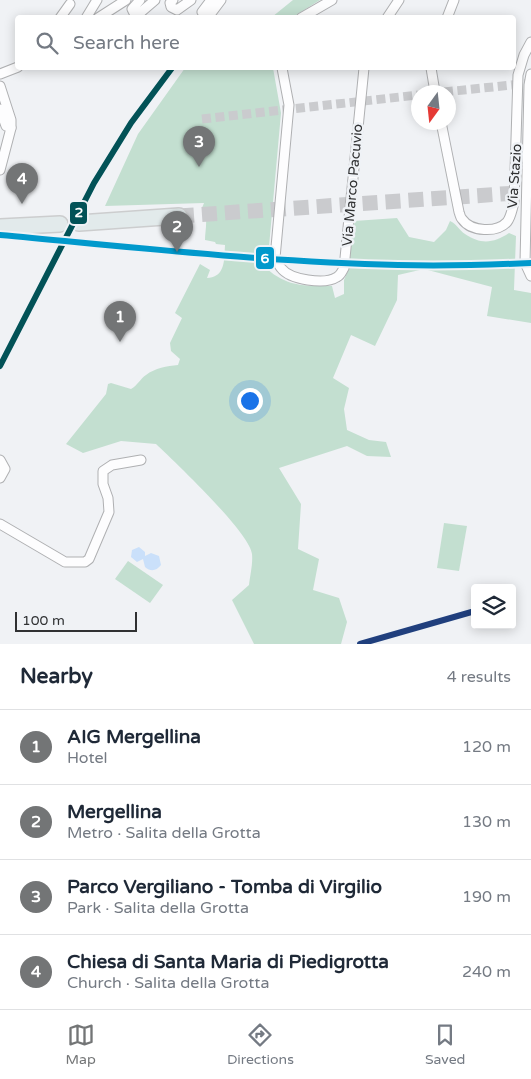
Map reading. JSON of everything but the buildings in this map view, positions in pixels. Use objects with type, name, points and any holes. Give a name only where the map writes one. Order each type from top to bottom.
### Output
[{"type":"main road","points":[[79,223],[179,216]]},
{"type":"main road","points":[[0,227],[60,224]]},
{"type":"street","points":[[88,15],[97,0]]},
{"type":"street","points":[[103,15],[126,0]]},
{"type":"street","points":[[140,0],[133,7],[134,13],[141,12],[155,0]]},
{"type":"street","points":[[173,0],[170,3],[171,7],[177,10],[192,0]]},
{"type":"street","points":[[204,15],[202,12],[210,0]]},
{"type":"street","points":[[210,15],[221,0]]},
{"type":"street","points":[[306,15],[332,0]]},
{"type":"street","points":[[389,15],[399,0]]},
{"type":"street","points":[[448,15],[454,0]]},
{"type":"street","points":[[62,15],[70,4]]},
{"type":"street","name":"Via Stazio","points":[[443,130],[462,220],[468,225],[486,230],[507,222],[512,213],[514,203],[518,75],[524,55],[531,42]]},
{"type":"street","points":[[0,74],[15,68]]},
{"type":"street","name":"Via Marco Pacuvio","points":[[282,70],[289,105],[275,258],[282,270],[292,276],[324,281],[336,278],[344,268],[364,70]]},
{"type":"street","points":[[431,70],[434,85]]},
{"type":"street","points":[[531,74],[525,262],[531,276]]},
{"type":"street","points":[[0,86],[11,120],[11,128],[0,170]]},
{"type":"street","points":[[0,109],[6,126],[11,128]]},
{"type":"street","points":[[0,460],[5,469],[0,478]]},
{"type":"street","points":[[0,524],[65,562],[85,562],[90,559],[109,512],[108,498],[103,484],[103,471],[112,465],[141,460]]},
{"type":"green space","points":[[293,0],[320,0],[296,15],[274,15]]},
{"type":"green space","points":[[184,70],[273,70],[281,113],[267,269],[282,279],[297,284],[332,286],[335,298],[344,294],[344,280],[349,268],[354,221],[397,218],[409,237],[434,242],[446,230],[450,221],[465,234],[477,240],[493,241],[509,233],[516,236],[514,290],[531,293],[531,323],[487,316],[492,287],[424,269],[398,275],[397,300],[375,346],[351,335],[333,378],[349,388],[344,409],[347,430],[369,440],[386,442],[391,457],[367,456],[347,446],[279,468],[301,504],[298,549],[319,559],[313,590],[339,598],[347,622],[341,644],[254,644],[232,600],[249,585],[252,554],[248,544],[226,515],[156,444],[121,441],[83,453],[66,444],[106,394],[108,384],[111,383],[131,389],[153,371],[178,365],[180,359],[171,351],[170,343],[182,318],[175,313],[200,264],[210,270],[207,278],[218,274],[223,266],[225,245],[205,240],[206,219],[202,208],[204,203],[105,206],[138,134]]},
{"type":"green space","points":[[444,523],[467,526],[459,571],[437,568]]},
{"type":"green space","points":[[128,561],[163,585],[150,603],[115,579]]},
{"type":"water","points":[[139,547],[145,552],[145,556],[151,553],[159,556],[161,565],[157,569],[147,569],[143,559],[137,562],[131,557],[132,550]]},
{"type":"tunnel","points":[[456,91],[531,83]]},
{"type":"tunnel","points":[[202,119],[411,96]]},
{"type":"tunnel","points":[[179,216],[531,192]]},
{"type":"transit line","name":"2","points":[[0,366],[94,183],[131,123],[171,70]]},
{"type":"transit line","name":"6","points":[[0,235],[298,261],[415,265],[531,263]]},
{"type":"rail line","name":"4","points":[[360,644],[471,612]]},
{"type":"place","name":"Parco Vergiliano - Tomba di Virgilio","points":[[199,167]]},
{"type":"place","name":"Chiesa di Santa Maria di Piedigrotta","points":[[22,204]]},
{"type":"place","name":"Mergellina","points":[[177,252]]},
{"type":"place","name":"AIG Mergellina","points":[[120,342]]}]
